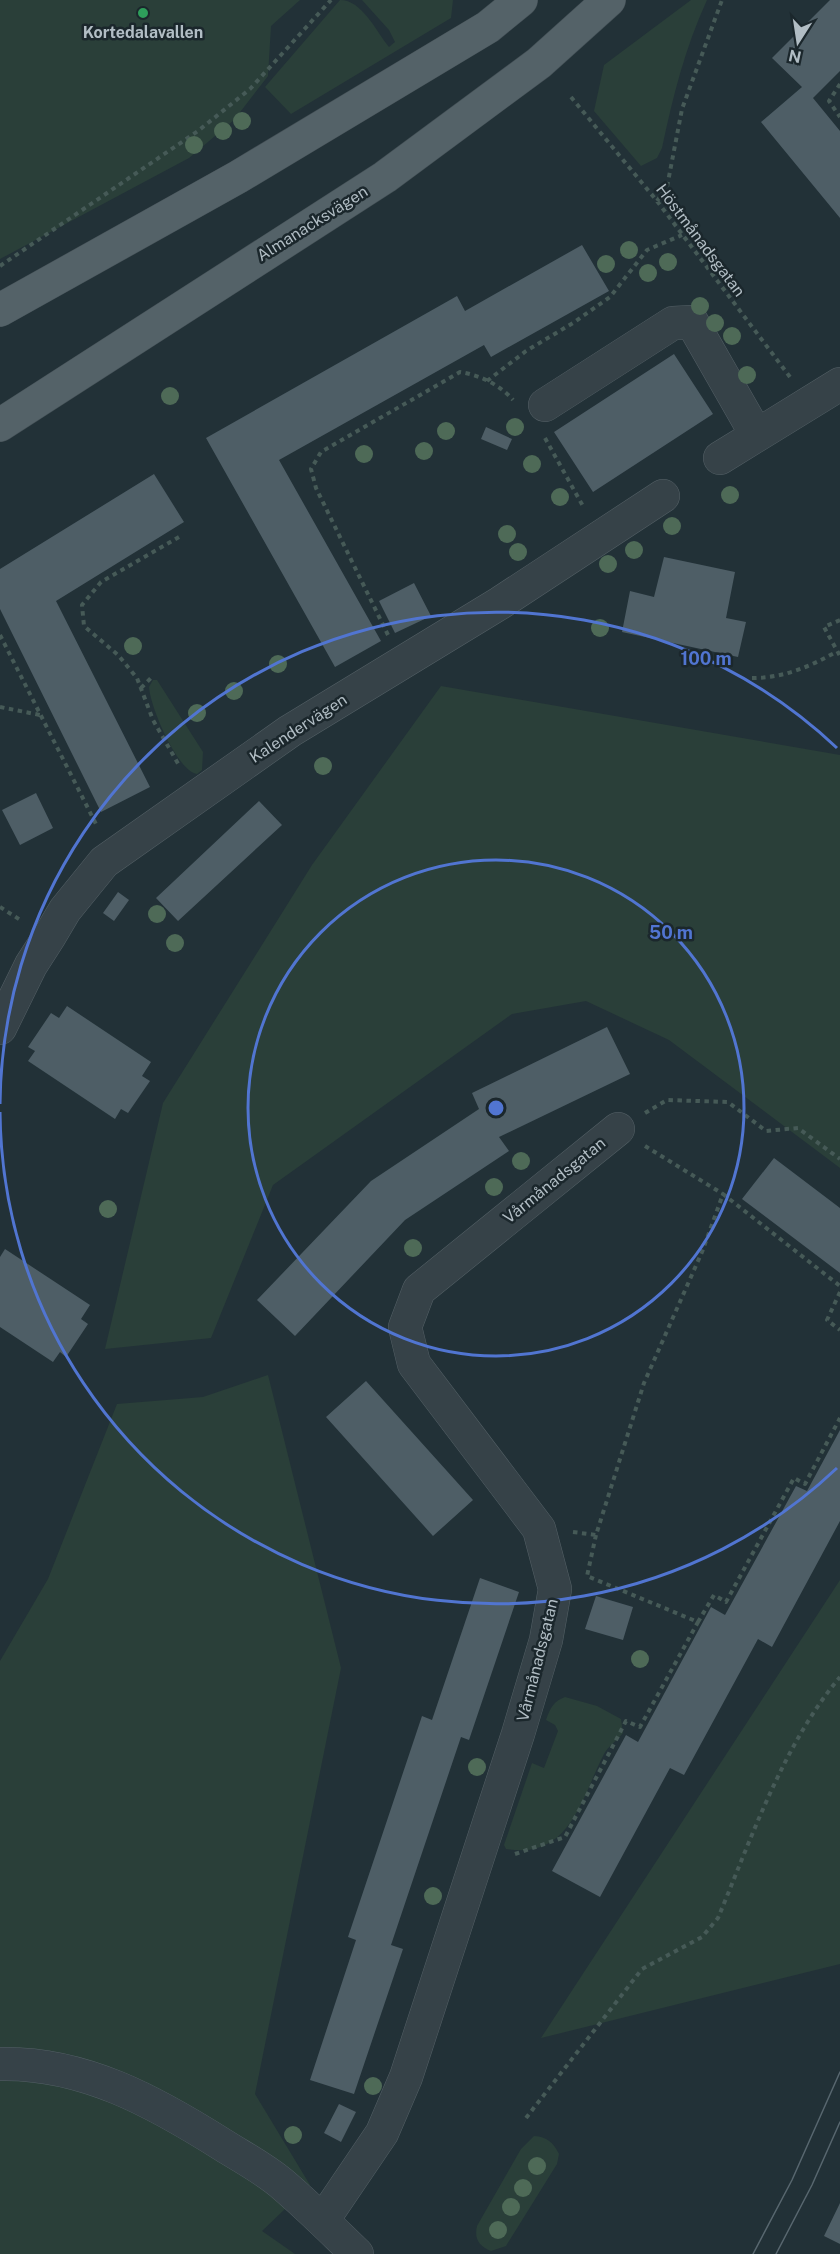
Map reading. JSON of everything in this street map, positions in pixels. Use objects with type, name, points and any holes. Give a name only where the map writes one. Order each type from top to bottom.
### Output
[{"type":"main road","points":[[0,310],[238,177],[488,27],[520,0]]},
{"type":"main road","name":"Almanacksvägen","points":[[0,425],[385,177],[539,63],[609,0]]},
{"type":"street","points":[[535,415],[673,323],[685,321],[692,322],[756,434]]},
{"type":"street","points":[[720,458],[840,384]]},
{"type":"street","name":"Kalendervägen","points":[[0,1028],[31,965],[65,910],[104,862],[290,731],[500,603],[663,496]]},
{"type":"street","name":"Vårmånadsgatan","points":[[323,2220],[382,2133],[406,2078],[546,1640],[555,1588],[539,1529],[414,1364],[405,1326],[419,1290],[618,1129]]},
{"type":"street","points":[[0,2064],[50,2067],[92,2078],[134,2094],[175,2115],[278,2181],[323,2220],[357,2254]]},
{"type":"path","points":[[0,266],[198,131],[250,89],[331,0]]},
{"type":"path","points":[[657,201],[667,187],[682,109],[722,0]]},
{"type":"path","points":[[840,84],[829,101],[840,117]]},
{"type":"path","name":"Höstmånadsgatan","points":[[571,97],[657,201],[808,402]]},
{"type":"path","points":[[487,381],[526,351],[573,323],[609,297],[647,250],[682,235]]},
{"type":"path","points":[[402,663],[316,488],[312,469],[321,452],[460,372],[477,375],[506,392],[535,415],[600,537]]},
{"type":"path","points":[[179,537],[101,582],[82,605],[84,626],[118,655],[137,678],[153,720],[196,797]]},
{"type":"path","points":[[752,678],[774,678],[838,654],[824,627],[840,620]]},
{"type":"path","points":[[0,635],[92,818],[115,854]]},
{"type":"path","points":[[141,688],[153,676]]},
{"type":"path","points":[[0,707],[40,715]]},
{"type":"path","points":[[840,1159],[798,1128],[766,1131],[728,1102],[667,1100],[618,1129],[723,1194],[840,1286]]},
{"type":"path","points":[[698,1622],[587,1576],[596,1535],[644,1383],[702,1252],[723,1194]]},
{"type":"path","points":[[840,1292],[827,1320],[840,1330]]},
{"type":"path","points":[[475,1867],[565,1837],[626,1721],[640,1727],[714,1595],[726,1602],[794,1478],[805,1484],[840,1418]]},
{"type":"path","points":[[539,1529],[596,1535]]},
{"type":"path","points":[[526,2118],[642,1970],[702,1937],[718,1918],[796,1741],[817,1705],[840,1677]]},
{"type":"green space","points":[[0,0],[300,0],[271,26],[268,76],[234,120],[189,158],[0,259]]},
{"type":"green space","points":[[340,0],[348,1],[362,11],[389,47],[395,42],[389,30],[362,0],[453,0],[451,18],[291,114],[265,87]]},
{"type":"green space","points":[[691,0],[707,0],[680,72],[662,148],[657,158],[641,166],[594,111],[604,65]]},
{"type":"green space","points":[[153,680],[157,680],[203,752],[202,770],[197,774],[181,762],[159,722],[149,687]]},
{"type":"green space","points":[[441,686],[840,755],[840,1168],[669,1040],[586,1001],[512,1014],[273,1185],[211,1338],[105,1349],[163,1103],[312,865]]},
{"type":"green space","points":[[268,1375],[341,1668],[255,2094],[310,2185],[262,2231],[295,2254],[0,2254],[0,1661],[48,1579],[117,1404],[203,1397]]},
{"type":"green space","points":[[840,1580],[840,1964],[541,2038]]},
{"type":"green space","points":[[565,1697],[597,1706],[621,1719],[623,1733],[606,1751],[580,1807],[559,1836],[545,1845],[528,1850],[506,1849],[504,1845],[532,1763],[544,1768],[558,1731],[555,1725],[546,1720],[555,1703]]},
{"type":"green space","points":[[534,2136],[546,2139],[554,2146],[559,2154],[557,2164],[506,2246],[491,2251],[478,2242],[477,2226],[521,2149]]},
{"type":"building","points":[[830,0],[840,0],[840,71],[813,98],[840,131],[840,218],[761,122],[802,87],[772,58]]},
{"type":"building","points":[[582,245],[609,291],[491,357],[484,345],[279,460],[381,641],[335,667],[206,438],[457,296],[465,311]]},
{"type":"building","points":[[674,354],[713,414],[593,492],[554,432]]},
{"type":"building","points":[[486,427],[512,439],[507,450],[481,439]]},
{"type":"building","points":[[154,474],[184,522],[56,601],[150,787],[101,812],[0,609],[0,569]]},
{"type":"building","points":[[664,557],[735,572],[726,618],[746,622],[738,657],[622,632],[630,591],[654,597]]},
{"type":"building","points":[[414,583],[431,616],[395,633],[379,601]]},
{"type":"building","points":[[36,793],[53,828],[20,845],[2,810]]},
{"type":"building","points":[[259,801],[282,825],[178,921],[156,898]]},
{"type":"building","points":[[118,892],[129,900],[114,921],[103,913]]},
{"type":"building","points":[[67,1006],[151,1062],[142,1076],[150,1081],[128,1113],[121,1109],[115,1119],[28,1061],[35,1051],[28,1047],[51,1013],[59,1018]]},
{"type":"building","points":[[607,1027],[630,1074],[499,1137],[509,1151],[405,1220],[295,1336],[257,1300],[371,1181],[479,1109],[472,1093]]},
{"type":"building","points":[[774,1158],[840,1208],[840,1273],[742,1199]]},
{"type":"building","points":[[5,1249],[90,1305],[81,1319],[88,1324],[66,1357],[60,1352],[53,1362],[0,1327],[0,1257]]},
{"type":"building","points":[[366,1381],[473,1500],[433,1536],[326,1417]]},
{"type":"building","points":[[840,1430],[840,1521],[772,1647],[758,1639],[684,1775],[670,1768],[600,1897],[552,1871],[626,1735],[638,1742],[711,1607],[725,1615],[796,1486],[807,1491]]},
{"type":"building","points":[[480,1578],[519,1592],[469,1740],[461,1737],[391,1945],[403,1949],[354,2094],[310,2080],[356,1940],[348,1937],[422,1716],[432,1720]]},
{"type":"building","points":[[596,1596],[633,1607],[623,1640],[585,1629]]},
{"type":"building","points":[[339,2104],[356,2112],[341,2142],[324,2133]]},
{"type":"building","points":[[840,2203],[840,2244],[824,2236]]},
{"type":"tram line","points":[[753,2254],[792,2180],[840,2072]]},
{"type":"tram line","points":[[776,2254],[812,2185],[840,2122]]},
{"type":"place","name":"Kortedalavallen","points":[[143,13]]}]
